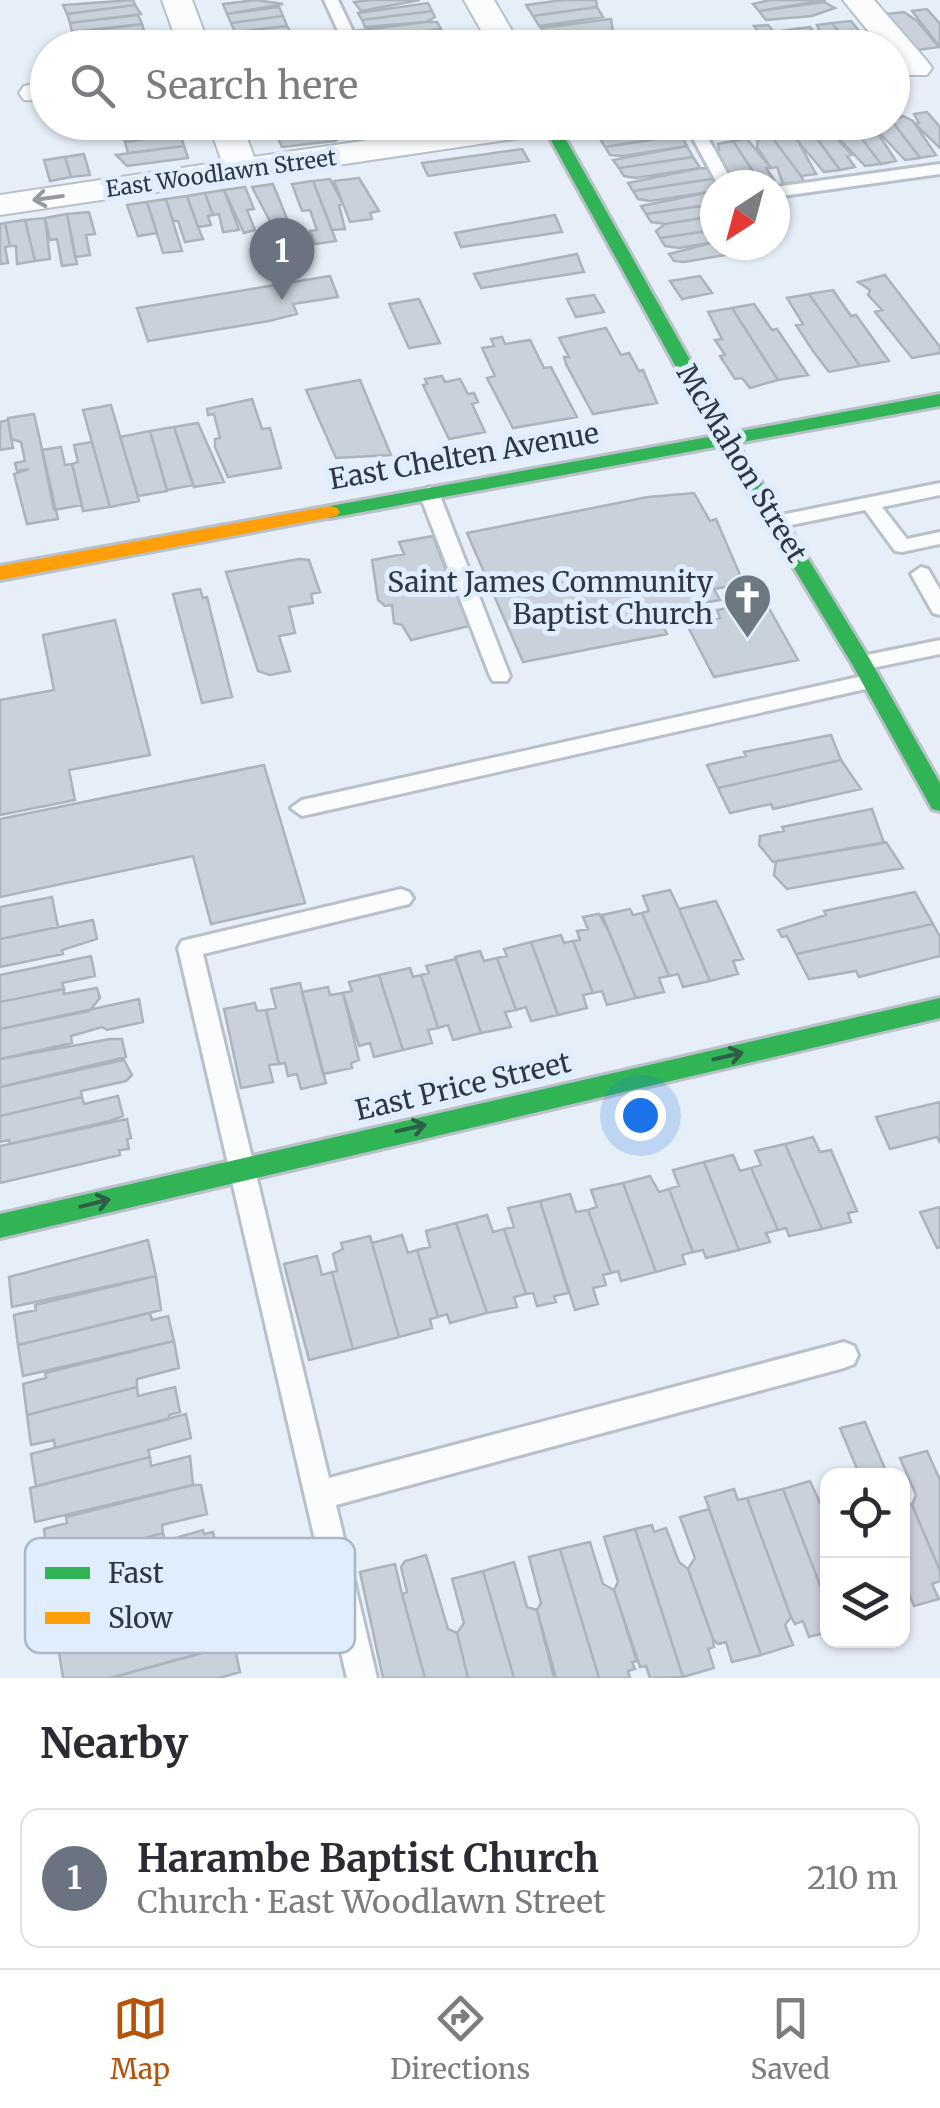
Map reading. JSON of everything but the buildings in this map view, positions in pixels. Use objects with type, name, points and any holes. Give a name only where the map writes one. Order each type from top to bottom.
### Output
[{"type":"street","points":[[178,0],[189,30]]},
{"type":"street","points":[[480,0],[497,30]]},
{"type":"street","points":[[858,0],[884,30]]},
{"type":"street","points":[[231,140],[242,170]]},
{"type":"street","name":"East Woodlawn Street","points":[[0,205],[242,170],[372,140]]},
{"type":"street","name":"McMahon Street","points":[[561,140],[724,438],[867,672],[940,802]]},
{"type":"street","name":"East Chelten Avenue","points":[[0,573],[940,400]]},
{"type":"street","name":"East Price Street","points":[[0,1226],[242,1166],[940,1008]]},
{"type":"lane","points":[[330,0],[345,30]]},
{"type":"lane","points":[[700,140],[717,170]]},
{"type":"lane","points":[[790,190],[940,169]]},
{"type":"lane","points":[[776,522],[940,489]]},
{"type":"lane","points":[[428,493],[500,676]]},
{"type":"lane","points":[[869,503],[902,546],[940,538]]},
{"type":"lane","points":[[922,574],[940,608]]},
{"type":"lane","points":[[302,808],[867,672],[940,647]]},
{"type":"lane","points":[[330,1538],[190,948],[400,898]]},
{"type":"lane","points":[[320,1496],[844,1355]]},
{"type":"lane","points":[[355,1648],[362,1678]]},
{"type":"traffic: fast","points":[[558,140],[725,439],[862,663],[940,803]]},
{"type":"traffic: fast","points":[[330,512],[940,400]]},
{"type":"traffic: fast","points":[[0,1226],[940,1008]]},
{"type":"traffic: slow","points":[[0,573],[330,512]]},
{"type":"place","name":"Harambe Baptist Church","points":[[282,300]]},
{"type":"place","name":"Saint James Community Baptist Church","points":[[748,640]]}]
